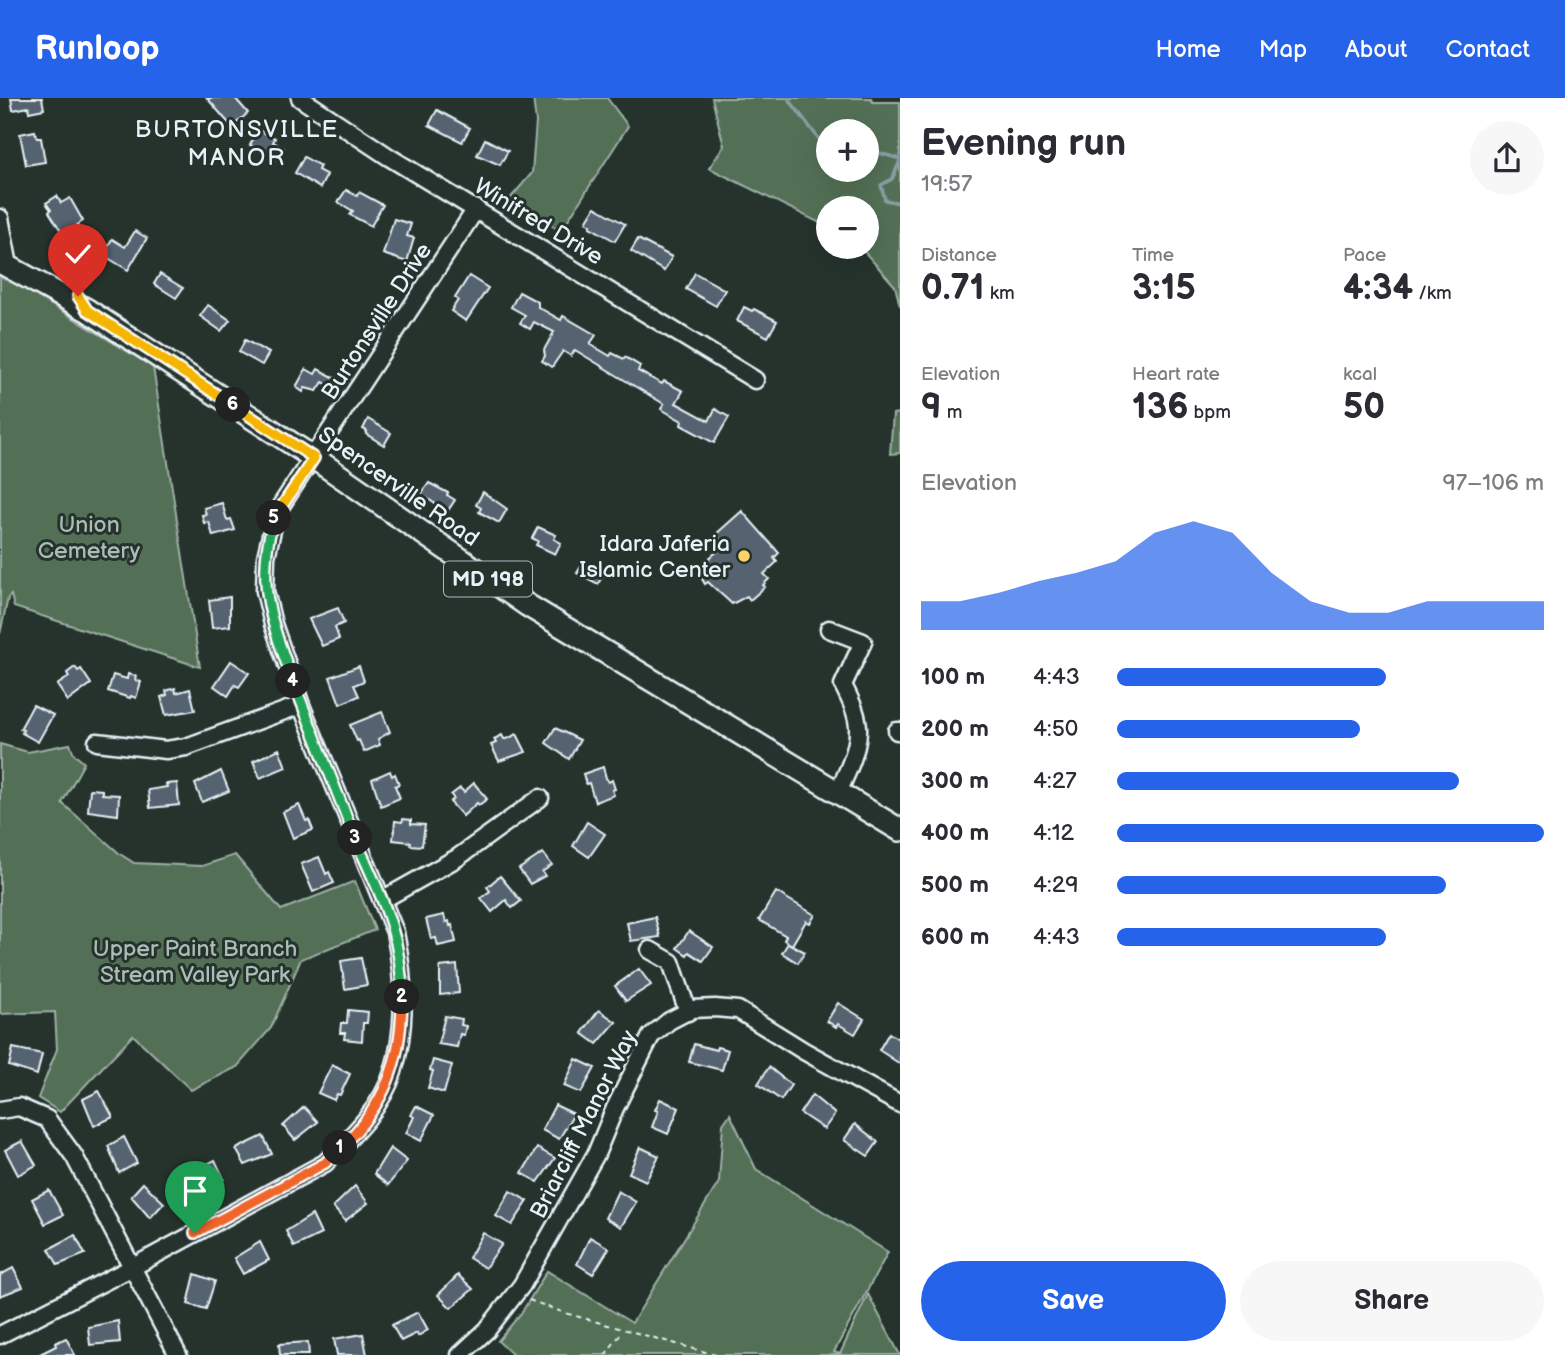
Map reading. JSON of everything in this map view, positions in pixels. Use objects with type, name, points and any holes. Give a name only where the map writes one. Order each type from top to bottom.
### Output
[{"type":"main road","name":"Spencerville Road","points":[[4,258],[33,267],[78,296],[87,310],[314,458],[527,605],[900,830]]},
{"type":"street","name":"Winifred Drive","points":[[300,98],[389,157],[755,380]]},
{"type":"street","name":"Burtonsville Drive","points":[[0,1335],[325,1163],[348,1141],[368,1116],[393,1073],[402,1005],[402,969],[395,932],[301,705],[273,624],[265,591],[265,557],[276,513],[476,209]]},
{"type":"street","points":[[0,218],[4,258]]},
{"type":"street","points":[[829,629],[863,642],[843,685],[853,706],[859,732],[848,770],[837,794]]},
{"type":"street","points":[[96,742],[166,750],[186,747],[301,705]]},
{"type":"street","points":[[382,900],[457,858],[540,798]]},
{"type":"street","points":[[650,950],[671,962],[688,1012]]},
{"type":"street","name":"Briarcliff Manor Way","points":[[460,1355],[487,1330],[517,1292],[590,1165],[651,1036],[669,1021],[688,1012],[715,1008],[738,1010],[804,1051],[900,1104]]},
{"type":"street","points":[[0,1110],[19,1107],[47,1119],[74,1156],[178,1355]]},
{"type":"path","points":[[517,1292],[526,1299],[565,1313],[716,1355]]},
{"type":"path","points":[[605,1355],[624,1329]]},
{"type":"green space","points":[[533,98],[607,98],[628,126],[561,231],[508,201],[532,173],[536,122]]},
{"type":"green space","points":[[712,98],[871,98],[873,102],[900,102],[900,306],[895,286],[871,259],[879,259],[879,196],[816,196],[816,221],[709,168],[724,146]]},
{"type":"green space","name":"Union Cemetery","points":[[0,276],[153,367],[200,667],[14,607],[11,595],[0,634]]},
{"type":"green space","points":[[900,413],[900,453],[890,454],[893,414]]},
{"type":"green space","name":"Upper Paint Branch Stream Valley Park","points":[[0,744],[28,752],[70,744],[74,754],[84,763],[62,803],[134,863],[202,866],[235,855],[281,910],[355,881],[375,930],[301,959],[271,1028],[237,1067],[191,1090],[133,1035],[60,1112],[38,1098],[57,1049],[55,1012],[0,1014]]},
{"type":"green space","points":[[730,1114],[756,1169],[888,1252],[834,1352],[840,1354],[868,1294],[900,1355],[513,1355],[498,1341],[522,1312],[547,1271],[632,1323],[719,1182],[723,1124]]},
{"type":"building","points":[[11,98],[42,98],[44,109],[29,112],[29,107],[13,110]]},
{"type":"building","points":[[207,98],[235,98],[248,113],[232,127]]},
{"type":"building","points":[[437,110],[470,128],[462,142],[429,125]]},
{"type":"building","points":[[258,130],[275,138],[273,142],[284,148],[278,159],[250,145]]},
{"type":"building","points":[[35,131],[37,138],[41,138],[45,162],[26,165],[20,134]]},
{"type":"building","points":[[485,139],[508,151],[500,165],[477,155]]},
{"type":"building","points":[[304,157],[320,166],[318,170],[327,175],[320,188],[295,173]]},
{"type":"building","points":[[346,190],[357,196],[359,192],[383,205],[371,226],[350,215],[353,211],[338,202]]},
{"type":"building","points":[[57,196],[61,203],[70,198],[83,221],[77,225],[84,236],[70,245],[46,203]]},
{"type":"building","points":[[595,207],[625,224],[615,241],[586,222]]},
{"type":"building","points":[[394,219],[411,224],[407,236],[414,238],[407,262],[383,254]]},
{"type":"building","points":[[135,231],[147,238],[128,270],[103,255],[112,239],[125,247]]},
{"type":"building","points":[[638,239],[672,257],[664,271],[631,251]]},
{"type":"building","points":[[695,273],[725,290],[716,306],[686,289]]},
{"type":"building","points":[[160,274],[183,288],[176,298],[154,284]]},
{"type":"building","points":[[469,276],[488,288],[466,321],[451,311],[458,300],[455,298]]},
{"type":"building","points":[[519,292],[538,302],[538,307],[561,320],[563,316],[596,335],[590,344],[610,356],[612,353],[624,359],[625,357],[640,366],[638,371],[662,384],[664,381],[683,391],[676,403],[709,421],[715,409],[729,417],[714,443],[681,425],[682,421],[661,409],[664,404],[575,350],[571,356],[563,351],[552,367],[542,361],[544,350],[554,332],[534,322],[530,329],[520,323],[525,315],[511,307]]},
{"type":"building","points":[[208,305],[230,320],[221,331],[200,316]]},
{"type":"building","points":[[744,307],[777,321],[768,337],[737,321]]},
{"type":"building","points":[[245,340],[269,353],[262,365],[239,352]]},
{"type":"building","points":[[306,369],[315,374],[318,369],[341,381],[336,389],[323,382],[317,391],[305,388],[303,392],[296,387]]},
{"type":"building","points":[[368,419],[391,433],[384,445],[366,434],[367,431],[363,429]]},
{"type":"building","points":[[429,483],[455,500],[447,512],[421,494]]},
{"type":"building","points":[[483,492],[507,509],[499,523],[479,512],[481,508],[476,505]]},
{"type":"building","points":[[222,503],[227,520],[231,519],[235,530],[213,536],[209,522],[204,523],[202,515],[206,514],[204,508]]},
{"type":"building","name":"Idara Jaferia Islamic Center","points":[[742,511],[779,553],[774,558],[777,562],[764,574],[769,579],[763,585],[765,587],[750,600],[747,596],[732,604],[708,582],[705,584],[696,569],[725,545],[716,534]]},
{"type":"building","points":[[538,527],[556,535],[554,539],[561,543],[555,554],[536,545],[538,541],[532,538]]},
{"type":"building","points":[[583,563],[603,575],[598,584],[577,573]]},
{"type":"building","points":[[230,597],[230,626],[212,628],[209,600]]},
{"type":"building","points":[[338,608],[344,623],[335,627],[339,639],[322,646],[309,619]]},
{"type":"building","points":[[231,661],[249,673],[239,687],[235,685],[228,696],[214,686]]},
{"type":"building","points":[[359,666],[364,681],[354,685],[359,696],[340,704],[330,677]]},
{"type":"building","points":[[75,667],[78,671],[81,669],[91,684],[68,701],[57,685],[69,677],[67,673]]},
{"type":"building","points":[[128,674],[136,676],[135,680],[141,682],[136,698],[108,691],[113,675],[127,679]]},
{"type":"building","points":[[175,688],[176,693],[190,689],[195,710],[166,715],[161,697],[167,695],[166,691]]},
{"type":"building","points":[[33,705],[53,715],[38,742],[20,729]]},
{"type":"building","points":[[382,712],[390,732],[378,739],[380,745],[364,752],[350,725]]},
{"type":"building","points":[[555,728],[580,740],[569,759],[546,743]]},
{"type":"building","points":[[517,734],[526,752],[499,761],[491,745],[496,743],[494,739],[502,735],[507,739]]},
{"type":"building","points":[[279,749],[286,767],[260,778],[253,761]]},
{"type":"building","points":[[603,767],[606,778],[609,782],[612,780],[614,795],[595,802],[583,774]]},
{"type":"building","points":[[221,771],[229,791],[202,802],[195,784]]},
{"type":"building","points":[[390,771],[392,776],[395,774],[399,784],[395,786],[400,798],[381,806],[372,779]]},
{"type":"building","points":[[177,783],[179,805],[150,808],[148,790]]},
{"type":"building","points":[[474,783],[487,799],[479,805],[477,803],[463,816],[450,802],[454,799],[451,795],[460,788],[464,792]]},
{"type":"building","points":[[90,789],[102,790],[102,794],[119,795],[118,815],[88,811]]},
{"type":"building","points":[[299,805],[313,830],[293,838],[283,812]]},
{"type":"building","points":[[403,819],[411,820],[411,824],[425,825],[422,846],[393,840],[395,821],[402,822]]},
{"type":"building","points":[[587,822],[605,834],[589,857],[573,846]]},
{"type":"building","points":[[543,853],[552,865],[542,872],[545,876],[530,884],[519,869]]},
{"type":"building","points":[[319,857],[326,874],[329,872],[334,883],[313,892],[301,864]]},
{"type":"building","points":[[500,876],[521,901],[512,908],[506,900],[492,912],[481,898],[490,891],[487,887]]},
{"type":"building","points":[[776,892],[815,915],[810,923],[806,921],[792,945],[784,940],[786,936],[759,920]]},
{"type":"building","points":[[444,915],[446,922],[449,921],[450,926],[452,925],[456,942],[438,946],[436,938],[431,939],[426,919]]},
{"type":"building","points":[[655,917],[660,937],[631,941],[627,923]]},
{"type":"building","points":[[689,931],[713,947],[703,961],[677,948]]},
{"type":"building","points":[[788,943],[805,952],[798,963],[782,953]]},
{"type":"building","points":[[361,958],[367,985],[345,989],[341,961]]},
{"type":"building","points":[[457,965],[459,993],[440,995],[440,967]]},
{"type":"building","points":[[639,969],[651,985],[626,1001],[615,986]]},
{"type":"building","points":[[838,1003],[864,1019],[855,1034],[827,1021]]},
{"type":"building","points":[[348,1010],[368,1012],[367,1023],[363,1023],[362,1041],[344,1039],[345,1033],[340,1033],[341,1023],[347,1023]]},
{"type":"building","points":[[599,1010],[616,1022],[597,1044],[582,1033]]},
{"type":"building","points":[[445,1016],[462,1019],[461,1025],[466,1026],[464,1035],[460,1034],[457,1047],[438,1044]]},
{"type":"building","points":[[889,1033],[900,1040],[900,1064],[879,1050]]},
{"type":"building","points":[[694,1044],[728,1050],[722,1070],[689,1062]]},
{"type":"building","points":[[13,1048],[42,1054],[37,1075],[9,1066]]},
{"type":"building","points":[[576,1059],[595,1068],[581,1093],[564,1086]]},
{"type":"building","points":[[433,1060],[452,1065],[444,1093],[428,1088]]},
{"type":"building","points":[[332,1065],[350,1074],[340,1095],[337,1094],[334,1100],[318,1093]]},
{"type":"building","points":[[769,1067],[791,1085],[781,1100],[758,1084]]},
{"type":"building","points":[[99,1091],[113,1117],[94,1126],[83,1099]]},
{"type":"building","points":[[812,1095],[835,1114],[824,1129],[800,1113]]},
{"type":"building","points":[[660,1099],[679,1108],[668,1134],[652,1127]]},
{"type":"building","points":[[555,1105],[574,1114],[559,1139],[542,1130]]},
{"type":"building","points":[[416,1106],[434,1115],[421,1141],[406,1133]]},
{"type":"building","points":[[304,1107],[318,1122],[295,1140],[283,1126]]},
{"type":"building","points":[[855,1124],[878,1142],[868,1156],[844,1140]]},
{"type":"building","points":[[263,1136],[272,1154],[245,1165],[236,1149]]},
{"type":"building","points":[[124,1137],[137,1163],[119,1173],[108,1146]]},
{"type":"building","points":[[22,1141],[36,1165],[18,1175],[5,1150]]},
{"type":"building","points":[[640,1147],[659,1156],[646,1181],[629,1173]]},
{"type":"building","points":[[390,1148],[407,1161],[388,1185],[374,1174]]},
{"type":"building","points":[[537,1148],[555,1158],[538,1182],[522,1173]]},
{"type":"building","points":[[215,1160],[224,1179],[197,1190],[189,1173]]},
{"type":"building","points":[[143,1183],[164,1203],[150,1218],[131,1196]]},
{"type":"building","points":[[355,1186],[368,1203],[345,1221],[333,1207]]},
{"type":"building","points":[[49,1190],[63,1215],[45,1224],[32,1199]]},
{"type":"building","points":[[510,1191],[528,1201],[512,1225],[496,1216]]},
{"type":"building","points":[[618,1191],[636,1202],[621,1227],[605,1218]]},
{"type":"building","points":[[312,1215],[321,1234],[294,1247],[286,1231]]},
{"type":"building","points":[[483,1233],[502,1244],[485,1268],[469,1258]]},
{"type":"building","points":[[75,1235],[85,1254],[58,1265],[49,1249]]},
{"type":"building","points":[[590,1237],[609,1248],[593,1274],[577,1264]]},
{"type":"building","points":[[260,1242],[269,1260],[243,1274],[234,1258]]},
{"type":"building","points":[[13,1268],[23,1287],[0,1296],[0,1275]]},
{"type":"building","points":[[195,1274],[215,1281],[206,1309],[188,1304]]},
{"type":"building","points":[[458,1275],[473,1289],[451,1308],[438,1295]]},
{"type":"building","points":[[418,1312],[428,1330],[401,1341],[392,1325]]},
{"type":"building","points":[[118,1321],[120,1342],[90,1345],[88,1327]]},
{"type":"building","points":[[363,1334],[367,1355],[337,1355],[334,1339]]},
{"type":"building","points":[[66,1338],[75,1355],[38,1355],[56,1346],[55,1343]]},
{"type":"building","points":[[308,1342],[309,1355],[280,1355],[279,1344]]},
{"type":"waterway","points":[[788,98],[816,135]]},
{"type":"waterway","points":[[879,153],[900,159]]},
{"type":"waterway","points":[[900,161],[892,179],[881,185],[885,200],[900,203]]},
{"type":"place","name":"Idara Jaferia Islamic Center","points":[[744,556]]},
{"type":"district","name":"BURTONSVILLE MANOR","points":[[237,143]]},
{"type":"route","points":[[78,296],[87,310],[314,458],[276,513],[265,557],[265,591],[273,624],[301,705],[395,932],[402,969],[402,1005],[393,1073],[368,1116],[348,1141],[325,1163],[195,1233]]}]
